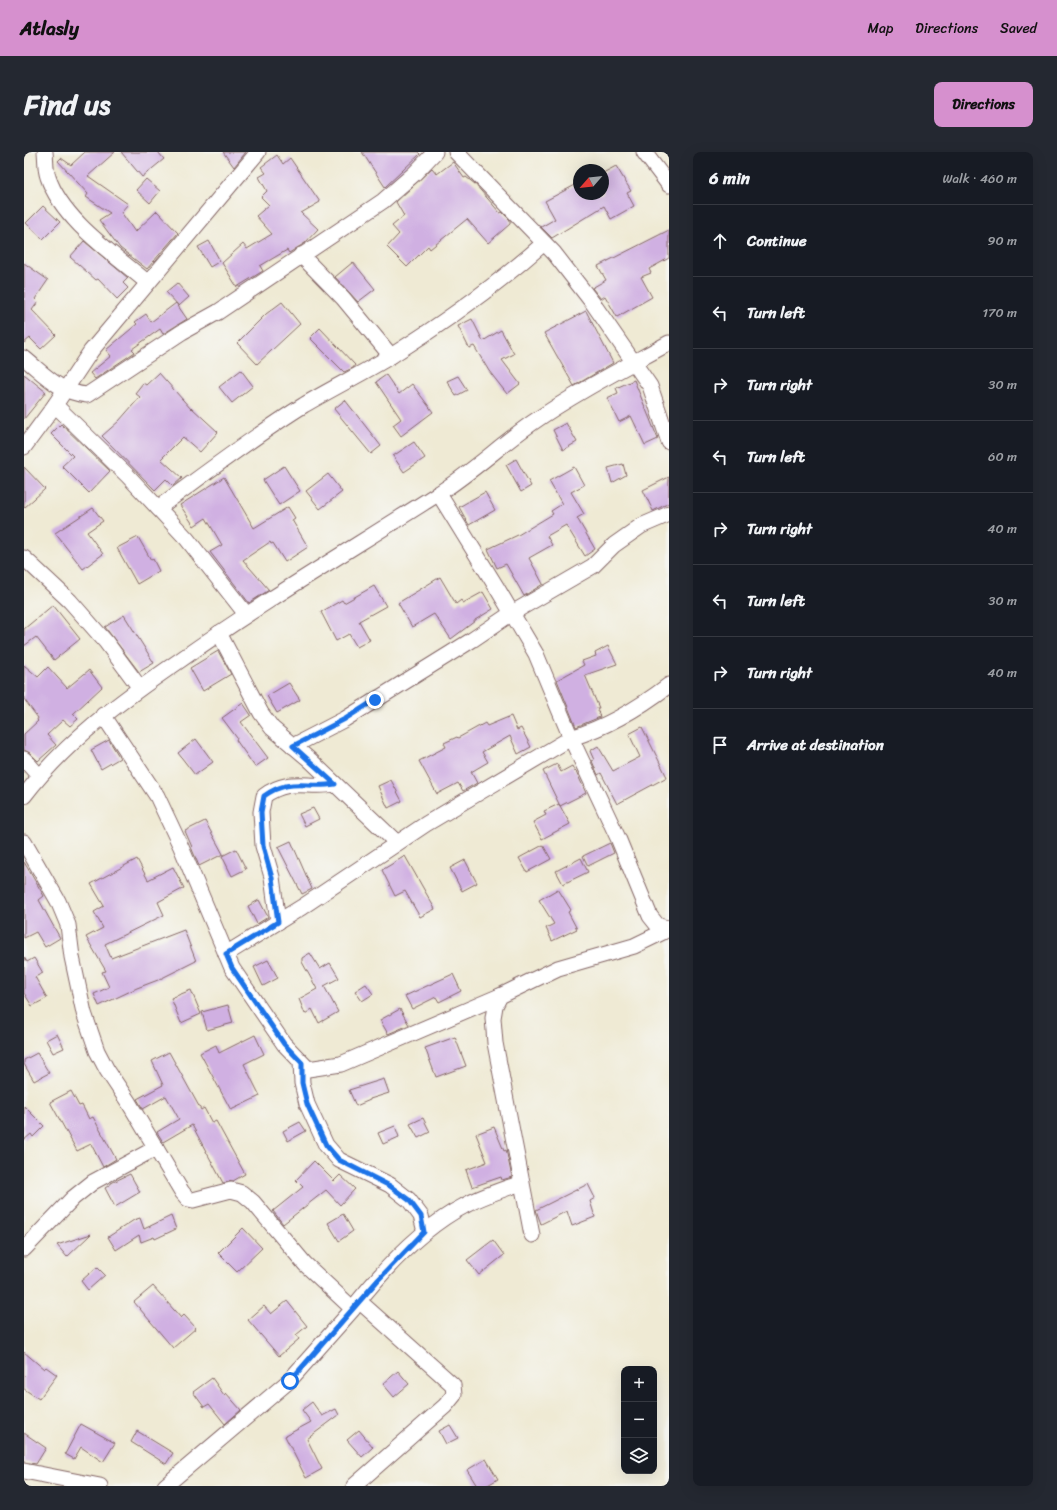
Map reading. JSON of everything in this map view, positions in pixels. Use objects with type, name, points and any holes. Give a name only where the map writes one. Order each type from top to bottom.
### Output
[{"type":"street","points":[[45,152],[47,175],[54,192],[82,227],[148,283]]},
{"type":"street","points":[[24,446],[55,405],[91,351],[258,152]]},
{"type":"street","points":[[24,358],[65,390],[75,394],[87,395],[182,332],[218,312],[383,201],[414,174],[435,152]]},
{"type":"street","points":[[456,152],[554,253],[592,302],[650,386],[669,442]]},
{"type":"street","points":[[644,152],[669,185]]},
{"type":"street","points":[[158,508],[202,475],[304,406],[391,356],[514,271],[544,243]]},
{"type":"street","points":[[301,255],[343,298],[391,356]]},
{"type":"street","points":[[24,796],[39,776],[103,715],[140,688],[246,614],[439,494],[531,424],[578,393],[669,343]]},
{"type":"street","points":[[55,405],[128,476],[186,538],[246,614]]},
{"type":"street","points":[[439,494],[536,654],[571,738],[618,838],[650,916],[658,926],[669,928]]},
{"type":"street","points":[[293,746],[345,719],[472,640],[512,613],[593,566],[614,545],[641,526],[669,514]]},
{"type":"street","points":[[24,558],[70,601],[106,642],[140,688]]},
{"type":"street","points":[[219,633],[261,714],[272,728],[335,784],[397,843]]},
{"type":"street","points":[[226,954],[278,922],[426,824],[571,738],[593,731],[612,722],[649,700],[669,685]]},
{"type":"street","points":[[103,715],[158,796],[232,968],[284,1044],[308,1069],[342,1064],[500,996],[558,968],[634,946],[669,928]]},
{"type":"street","points":[[24,759],[39,776]]},
{"type":"street","points":[[278,922],[272,878],[263,846],[261,812],[264,796],[274,788],[292,784],[312,786],[335,784]]},
{"type":"street","points":[[24,842],[58,901],[68,925],[72,957],[84,1013],[97,1051],[107,1070],[188,1199],[193,1200],[231,1190],[242,1193],[253,1202],[305,1264],[453,1385],[454,1395],[445,1406],[354,1486]]},
{"type":"street","points":[[500,996],[495,1006],[493,1018],[495,1043],[532,1235]]},
{"type":"street","points":[[302,1063],[302,1083],[307,1104],[326,1145],[339,1160],[390,1186],[409,1200],[421,1216],[424,1232]]},
{"type":"street","points":[[24,1249],[73,1198],[88,1186],[156,1148]]},
{"type":"street","points":[[165,1486],[290,1381],[356,1305],[424,1232],[464,1206],[521,1183]]},
{"type":"street","points":[[24,1471],[100,1486]]},
{"type":"building","points":[[85,152],[115,152],[88,176],[128,204],[121,212],[135,232],[157,211],[178,233],[147,269],[120,248],[99,220],[110,213],[86,197],[88,194],[58,161],[61,158],[71,165]]},
{"type":"building","points":[[121,152],[158,152],[164,159],[142,177]]},
{"type":"building","points":[[223,152],[246,152],[234,167]]},
{"type":"building","points":[[362,152],[418,152],[420,154],[385,187]]},
{"type":"building","points":[[277,155],[283,164],[290,158],[320,202],[301,213],[318,229],[305,243],[289,253],[287,250],[260,266],[263,271],[237,287],[222,263],[243,244],[247,249],[272,234],[256,216],[269,205],[261,197],[267,191],[259,177],[266,173],[261,167]]},
{"type":"building","points":[[453,162],[464,178],[466,177],[475,184],[500,213],[502,212],[510,220],[510,224],[488,243],[467,219],[430,249],[428,246],[407,267],[387,247],[399,234],[392,226],[404,216],[396,202],[432,168],[437,174]]},
{"type":"building","points":[[616,166],[631,191],[627,193],[634,206],[611,219],[604,206],[552,238],[541,227],[555,219],[545,201],[573,186],[573,200],[609,200],[609,170]]},
{"type":"building","points":[[146,179],[160,191],[150,203],[136,190]]},
{"type":"building","points":[[43,206],[60,222],[43,239],[26,223]]},
{"type":"building","points":[[669,230],[669,258],[649,269],[651,273],[641,277],[652,297],[617,317],[605,296],[601,299],[592,288],[606,280],[598,266]]},
{"type":"building","points":[[84,241],[128,278],[123,283],[128,288],[117,299],[98,279],[96,280],[70,257]]},
{"type":"building","points":[[209,241],[220,261],[210,267],[198,247]]},
{"type":"building","points":[[353,262],[375,289],[358,302],[335,277]]},
{"type":"building","points":[[24,263],[48,280],[35,299],[38,302],[32,310],[56,335],[41,349],[30,338],[24,343]]},
{"type":"building","points":[[177,283],[189,297],[179,306],[166,292]]},
{"type":"building","points":[[282,302],[300,324],[257,364],[237,343],[266,314]]},
{"type":"building","points":[[176,303],[187,319],[163,334],[160,329],[132,349],[135,352],[95,379],[90,373],[111,356],[106,350],[137,324],[135,322],[146,314],[151,322]]},
{"type":"building","points":[[586,311],[613,363],[574,386],[544,333]]},
{"type":"building","points":[[472,319],[483,341],[501,330],[514,354],[502,360],[520,384],[507,394],[489,371],[474,346],[469,348],[458,326]]},
{"type":"building","points":[[320,328],[355,365],[353,368],[344,372],[310,338]]},
{"type":"building","points":[[241,370],[253,386],[232,403],[219,387]]},
{"type":"building","points":[[159,373],[191,409],[192,408],[218,432],[200,452],[183,437],[161,459],[182,478],[173,486],[166,479],[155,490],[102,436],[119,421],[140,397],[135,393],[143,383],[146,385]]},
{"type":"building","points":[[24,374],[46,392],[24,419]]},
{"type":"building","points":[[386,375],[399,394],[412,384],[433,412],[401,436],[393,425],[401,419],[376,382]]},
{"type":"building","points":[[458,376],[467,390],[456,396],[447,381]]},
{"type":"building","points":[[634,380],[658,439],[645,445],[631,416],[619,422],[607,398],[618,393],[616,388]]},
{"type":"building","points":[[345,400],[381,446],[371,454],[334,409]]},
{"type":"building","points":[[566,423],[577,442],[563,450],[553,430]]},
{"type":"building","points":[[61,424],[110,471],[89,493],[62,466],[73,456],[51,434]]},
{"type":"building","points":[[414,442],[425,458],[404,472],[393,456]]},
{"type":"building","points":[[516,459],[531,486],[521,492],[506,465]]},
{"type":"building","points":[[623,464],[626,475],[612,483],[608,468]]},
{"type":"building","points":[[284,466],[300,491],[279,505],[263,480]]},
{"type":"building","points":[[24,467],[45,489],[24,508]]},
{"type":"building","points":[[574,467],[584,485],[571,492],[584,514],[577,518],[595,549],[585,556],[566,525],[547,536],[552,545],[529,558],[543,584],[524,596],[506,564],[497,568],[488,549],[518,535],[553,514],[551,511],[562,504],[549,481]]},
{"type":"building","points":[[328,474],[342,492],[320,509],[306,491]]},
{"type":"building","points":[[224,477],[254,528],[288,507],[295,518],[292,520],[308,547],[285,562],[273,543],[271,544],[270,542],[243,560],[269,590],[249,603],[210,552],[222,545],[206,518],[194,526],[180,505]]},
{"type":"building","points":[[669,477],[669,503],[653,511],[643,490]]},
{"type":"building","points":[[485,492],[495,510],[469,525],[459,507]]},
{"type":"building","points":[[93,508],[103,521],[87,532],[103,554],[83,569],[55,533]]},
{"type":"building","points":[[138,537],[151,560],[153,559],[159,571],[137,584],[117,548]]},
{"type":"building","points":[[440,577],[456,604],[461,600],[463,603],[483,592],[493,609],[475,620],[451,639],[434,614],[412,627],[398,603]]},
{"type":"building","points":[[374,586],[386,606],[359,621],[370,640],[357,647],[349,634],[336,641],[321,612],[342,600],[344,603]]},
{"type":"building","points":[[53,605],[80,639],[54,660],[36,637],[24,646],[24,629]]},
{"type":"building","points":[[124,615],[154,663],[139,672],[105,627]]},
{"type":"building","points":[[608,646],[617,664],[585,675],[599,708],[597,708],[600,717],[576,727],[557,680],[584,665],[582,661],[596,656],[595,653]]},
{"type":"building","points":[[218,651],[231,674],[203,691],[190,668]]},
{"type":"building","points":[[24,665],[38,677],[48,667],[67,688],[89,670],[102,687],[73,714],[78,719],[70,726],[63,720],[47,735],[56,745],[38,761],[30,753],[24,750],[24,734],[38,721],[38,718],[24,699]]},
{"type":"building","points":[[289,683],[300,700],[277,713],[267,696]]},
{"type":"building","points":[[243,703],[251,715],[241,722],[268,758],[255,767],[236,740],[237,738],[222,718]]},
{"type":"building","points":[[511,716],[517,730],[521,728],[531,747],[518,754],[510,736],[482,752],[488,762],[471,772],[477,783],[463,791],[458,783],[437,794],[419,761],[446,747],[444,743],[457,737],[458,738],[485,723],[487,726]]},
{"type":"building","points":[[642,727],[667,777],[617,804],[601,773],[598,775],[592,761],[594,760],[590,751],[598,746],[613,771],[640,757],[629,734]]},
{"type":"building","points":[[196,739],[213,762],[195,775],[178,753]]},
{"type":"building","points":[[109,740],[120,758],[101,769],[91,750]]},
{"type":"building","points":[[557,764],[561,772],[572,766],[575,772],[576,771],[586,793],[560,806],[543,771]]},
{"type":"building","points":[[391,780],[402,801],[388,808],[378,786]]},
{"type":"building","points":[[559,804],[570,824],[542,839],[533,822],[546,815],[544,811]]},
{"type":"building","points":[[313,808],[319,819],[305,826],[299,814]]},
{"type":"building","points":[[205,821],[223,854],[199,866],[185,831]]},
{"type":"building","points":[[291,841],[312,889],[302,894],[278,847]]},
{"type":"building","points":[[610,843],[614,853],[588,866],[583,856]]},
{"type":"building","points":[[543,845],[551,859],[527,872],[519,858]]},
{"type":"building","points":[[236,849],[246,869],[232,876],[222,856]]},
{"type":"building","points":[[405,856],[435,909],[420,917],[405,891],[395,896],[382,870]]},
{"type":"building","points":[[581,858],[588,872],[563,884],[556,871]]},
{"type":"building","points":[[137,859],[148,880],[173,867],[184,888],[158,902],[164,915],[105,944],[111,958],[184,930],[196,961],[158,980],[99,1006],[94,994],[109,987],[102,972],[106,971],[86,937],[103,928],[94,912],[104,906],[91,884]]},
{"type":"building","points":[[465,860],[477,883],[462,891],[450,868]]},
{"type":"building","points":[[24,862],[44,896],[39,900],[60,938],[45,947],[36,932],[24,938]]},
{"type":"building","points":[[558,889],[571,910],[568,912],[577,929],[552,941],[546,928],[554,924],[539,900]]},
{"type":"building","points":[[259,900],[268,917],[257,924],[248,906]]},
{"type":"building","points":[[310,953],[320,969],[330,963],[339,978],[324,986],[338,1012],[319,1023],[312,1009],[305,1014],[299,999],[317,989],[302,962],[302,958]]},
{"type":"building","points":[[24,957],[27,962],[34,958],[43,973],[35,977],[47,998],[32,1006],[24,993]]},
{"type":"building","points":[[268,960],[278,978],[263,986],[254,967]]},
{"type":"building","points":[[453,974],[461,991],[439,1002],[436,997],[412,1009],[405,996]]},
{"type":"building","points":[[366,984],[373,994],[362,1001],[355,991]]},
{"type":"building","points":[[191,990],[201,1014],[181,1023],[171,998]]},
{"type":"building","points":[[228,1005],[233,1023],[207,1030],[202,1012]]},
{"type":"building","points":[[400,1009],[409,1025],[388,1034],[380,1020]]},
{"type":"building","points":[[57,1034],[64,1048],[53,1053],[46,1040]]},
{"type":"building","points":[[255,1035],[264,1054],[244,1064],[260,1096],[231,1110],[200,1053],[216,1045],[219,1053]]},
{"type":"building","points":[[455,1037],[466,1066],[436,1077],[425,1048]]},
{"type":"building","points":[[169,1052],[201,1110],[204,1108],[212,1123],[216,1121],[245,1174],[233,1181],[223,1183],[192,1125],[163,1142],[157,1132],[179,1119],[166,1096],[143,1109],[137,1099],[163,1085],[152,1061]]},
{"type":"building","points":[[37,1053],[49,1073],[34,1081],[24,1064],[24,1060]]},
{"type":"building","points":[[384,1079],[389,1093],[370,1099],[356,1106],[349,1090]]},
{"type":"building","points":[[71,1091],[79,1106],[82,1105],[89,1119],[93,1117],[116,1159],[103,1167],[91,1144],[77,1151],[50,1102]]},
{"type":"building","points":[[24,1106],[44,1126],[33,1137],[31,1134],[24,1140]]},
{"type":"building","points":[[423,1118],[430,1132],[418,1138],[410,1124]]},
{"type":"building","points":[[300,1122],[306,1131],[288,1141],[283,1131]]},
{"type":"building","points":[[395,1126],[399,1137],[383,1144],[378,1133]]},
{"type":"building","points":[[494,1127],[504,1151],[506,1150],[512,1177],[502,1180],[501,1177],[472,1187],[466,1170],[487,1162],[476,1134]]},
{"type":"building","points":[[314,1161],[334,1181],[340,1175],[355,1189],[340,1205],[326,1190],[283,1224],[273,1211],[303,1187],[296,1180]]},
{"type":"building","points":[[130,1174],[140,1192],[115,1207],[105,1188],[111,1183]]},
{"type":"building","points":[[588,1184],[595,1198],[590,1201],[595,1217],[572,1226],[567,1211],[541,1224],[536,1210]]},
{"type":"building","points":[[343,1214],[353,1231],[339,1241],[328,1223]]},
{"type":"building","points":[[171,1216],[176,1229],[155,1239],[154,1237],[141,1242],[139,1235],[116,1250],[108,1237],[134,1220],[140,1218],[144,1229]]},
{"type":"building","points":[[243,1228],[262,1248],[237,1272],[218,1253]]},
{"type":"building","points":[[91,1234],[67,1257],[57,1245]]},
{"type":"building","points":[[493,1240],[504,1255],[479,1275],[467,1260]]},
{"type":"building","points":[[97,1267],[105,1275],[88,1290],[81,1281]]},
{"type":"building","points":[[153,1286],[181,1318],[184,1315],[196,1328],[173,1348],[134,1302]]},
{"type":"building","points":[[287,1301],[307,1326],[296,1335],[299,1339],[279,1356],[248,1320],[264,1306],[271,1314]]},
{"type":"building","points":[[24,1352],[44,1369],[46,1367],[57,1375],[39,1399],[24,1389]]},
{"type":"building","points":[[398,1371],[409,1384],[394,1397],[383,1384]]},
{"type":"building","points":[[212,1378],[224,1395],[226,1393],[241,1410],[225,1424],[209,1404],[204,1407],[193,1392]]},
{"type":"building","points":[[312,1402],[322,1416],[336,1409],[339,1415],[307,1439],[322,1469],[306,1478],[285,1436],[311,1422],[302,1410]]},
{"type":"building","points":[[81,1424],[115,1443],[103,1462],[81,1447],[74,1459],[65,1454]]},
{"type":"building","points":[[450,1425],[458,1438],[446,1444],[439,1431]]},
{"type":"building","points":[[359,1430],[373,1447],[362,1457],[347,1440]]},
{"type":"building","points":[[137,1431],[173,1453],[166,1464],[131,1442]]},
{"type":"building","points":[[24,1433],[46,1448],[36,1464],[24,1462]]},
{"type":"building","points":[[486,1459],[498,1479],[486,1486],[477,1486],[467,1470]]},
{"type":"route","points":[[290,1381],[359,1301],[424,1232],[421,1216],[409,1200],[390,1186],[339,1160],[326,1145],[307,1104],[302,1083],[302,1063],[284,1044],[232,968],[226,954],[278,922],[272,878],[263,846],[261,812],[264,796],[274,788],[292,784],[312,786],[335,784],[293,746],[345,719],[375,700]]}]
